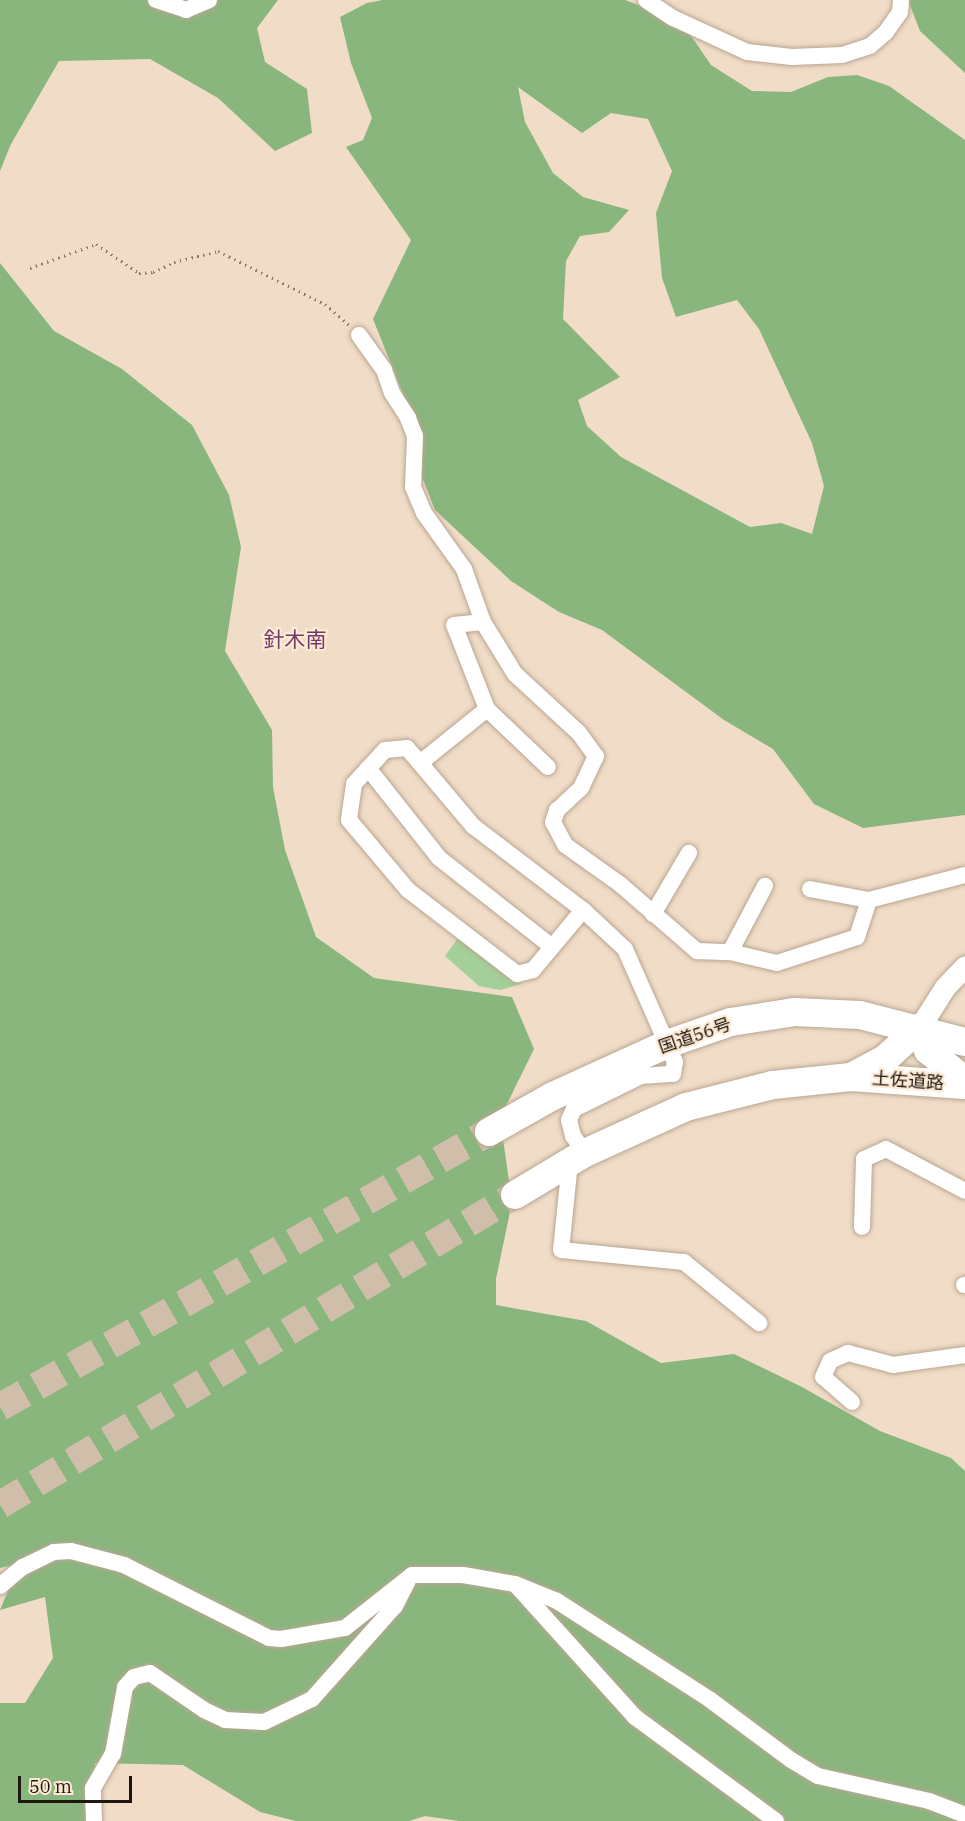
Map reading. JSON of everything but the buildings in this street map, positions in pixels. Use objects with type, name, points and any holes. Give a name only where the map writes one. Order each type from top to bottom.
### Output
[{"type":"highway","name":"国道56号","points":[[489,1132],[553,1096],[667,1044],[731,1022],[795,1012],[860,1015],[919,1028]]},
{"type":"highway","points":[[919,1028],[965,1042]]},
{"type":"highway","points":[[515,1195],[577,1158],[686,1107],[773,1085],[850,1077],[885,1059],[919,1028]]},
{"type":"highway","points":[[919,1028],[928,1050],[965,1083]]},
{"type":"highway","name":"土佐道路","points":[[850,1077],[965,1083]]},
{"type":"street","points":[[156,0],[186,10],[209,0]]},
{"type":"street","points":[[646,0],[682,23],[747,52],[792,57],[842,55],[870,46],[895,19],[901,0]]},
{"type":"street","points":[[359,335],[384,370],[392,393],[416,436],[413,486],[424,513],[464,569],[483,622],[514,674],[579,733],[596,756],[581,788],[557,810],[553,822],[565,845],[621,885],[697,951],[730,952],[777,963],[857,937],[869,900]]},
{"type":"street","points":[[483,622],[454,625],[487,710],[548,767]]},
{"type":"street","points":[[420,762],[487,710]]},
{"type":"street","points":[[583,910],[533,970],[517,974],[408,890],[349,820],[354,784],[385,750],[407,748],[473,826],[583,910],[625,949],[675,1062],[673,1074],[641,1076],[574,1109],[569,1120],[577,1158],[561,1250],[684,1262],[759,1323]]},
{"type":"street","points":[[368,768],[439,858],[552,947]]},
{"type":"street","points":[[653,914],[689,853]]},
{"type":"street","points":[[810,889],[869,900],[965,875]]},
{"type":"street","points":[[730,952],[765,886]]},
{"type":"street","points":[[919,1028],[945,987],[965,966]]},
{"type":"street","points":[[862,1227],[864,1159],[886,1149],[965,1191]]},
{"type":"street","points":[[852,1402],[823,1377],[830,1361],[848,1353],[893,1365],[965,1355]]},
{"type":"street","points":[[0,1586],[23,1567],[54,1552],[71,1551],[124,1565],[269,1638],[281,1640],[345,1628],[412,1575],[463,1575],[515,1584],[557,1600],[710,1699],[790,1760],[818,1776],[929,1801],[965,1815]]},
{"type":"street","points":[[94,1821],[93,1788],[113,1754],[125,1687],[134,1677],[150,1673],[204,1710],[225,1720],[264,1722],[312,1699],[395,1606],[412,1575]]},
{"type":"street","points":[[515,1584],[635,1717],[776,1821]]},
{"type":"path","points":[[30,268],[96,244],[139,273],[153,272],[174,262],[218,251],[325,304],[359,335]]},
{"type":"green space","points":[[0,0],[278,0],[257,28],[265,62],[307,89],[312,133],[275,151],[218,98],[150,59],[59,61],[11,144],[0,171]]},
{"type":"green space","points":[[383,0],[625,0],[681,21],[711,65],[752,91],[791,92],[828,77],[857,75],[889,86],[965,140],[965,815],[863,828],[814,804],[773,749],[724,720],[602,630],[559,612],[511,581],[435,510],[413,454],[413,419],[373,319],[411,240],[346,147],[363,140],[372,118],[351,63],[340,17],[367,3]],"holes":[[[518,87],[582,133],[611,113],[648,119],[672,171],[656,213],[662,278],[676,317],[737,300],[759,329],[812,443],[824,486],[812,534],[781,523],[750,527],[621,457],[587,426],[578,400],[620,377],[563,319],[566,261],[580,236],[609,232],[629,210],[583,197],[553,173],[525,122]]]},
{"type":"green space","points":[[908,0],[965,0],[965,73],[920,31]]},
{"type":"green space","points":[[0,263],[54,331],[122,369],[192,425],[229,495],[241,547],[225,651],[272,730],[273,787],[285,850],[316,937],[374,978],[512,997],[534,1049],[500,1118],[512,1202],[496,1279],[496,1305],[586,1321],[661,1363],[734,1354],[802,1387],[880,1431],[951,1458],[965,1471],[965,1821],[459,1821],[425,1816],[409,1821],[296,1821],[260,1812],[183,1765],[95,1763],[99,1821],[0,1821],[0,1703],[25,1703],[53,1658],[45,1597],[0,1610],[19,1564],[0,1568]]},
{"type":"green space","points":[[458,938],[521,984],[500,990],[479,986],[445,956]]},
{"type":"tunnel","points":[[0,1407],[489,1132]]},
{"type":"tunnel","points":[[0,1505],[515,1195]]},
{"type":"district","name":"針木南","points":[[295,639]]}]
